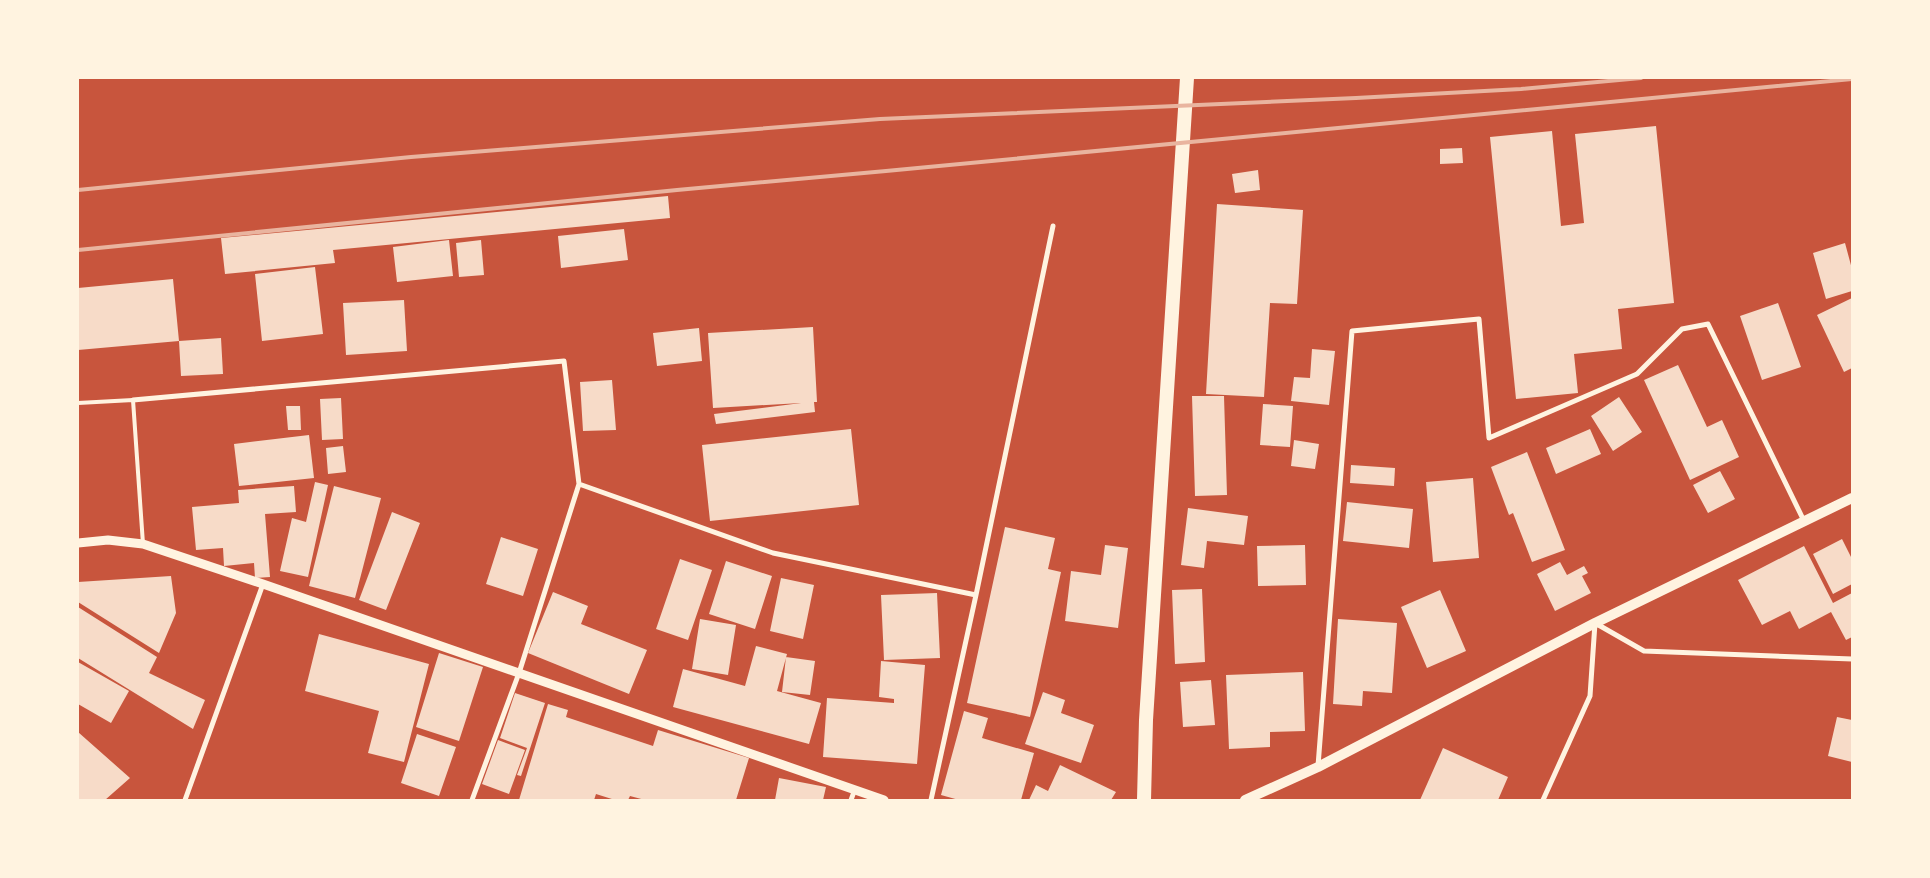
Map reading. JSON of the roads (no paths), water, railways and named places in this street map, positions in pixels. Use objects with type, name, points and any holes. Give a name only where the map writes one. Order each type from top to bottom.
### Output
[{"type":"highway","points":[[1144,800],[1146,720],[1187,78]]},
{"type":"main road","points":[[1245,800],[1318,767],[1595,623],[1852,498]]},
{"type":"street","points":[[931,800],[976,594],[1052,226]]},
{"type":"street","points":[[1318,767],[1352,331],[1479,319],[1488,438],[1637,374],[1682,329],[1708,324],[1805,521]]},
{"type":"street","points":[[133,400],[564,361],[579,484],[518,673],[472,800]]},
{"type":"street","points":[[579,484],[773,553],[976,594]]},
{"type":"street","points":[[78,543],[108,540],[143,544],[884,800]]},
{"type":"street","points":[[185,800],[263,584]]},
{"type":"street","points":[[1543,800],[1590,696],[1595,623],[1644,651],[1852,659]]},
{"type":"street","points":[[851,800],[855,789]]},
{"type":"lane","points":[[78,403],[133,400],[143,544]]},
{"type":"railway","points":[[78,190],[411,157],[880,119],[1356,98],[1521,89],[1641,78]]},
{"type":"railway","points":[[78,250],[677,190],[1852,79]]}]
